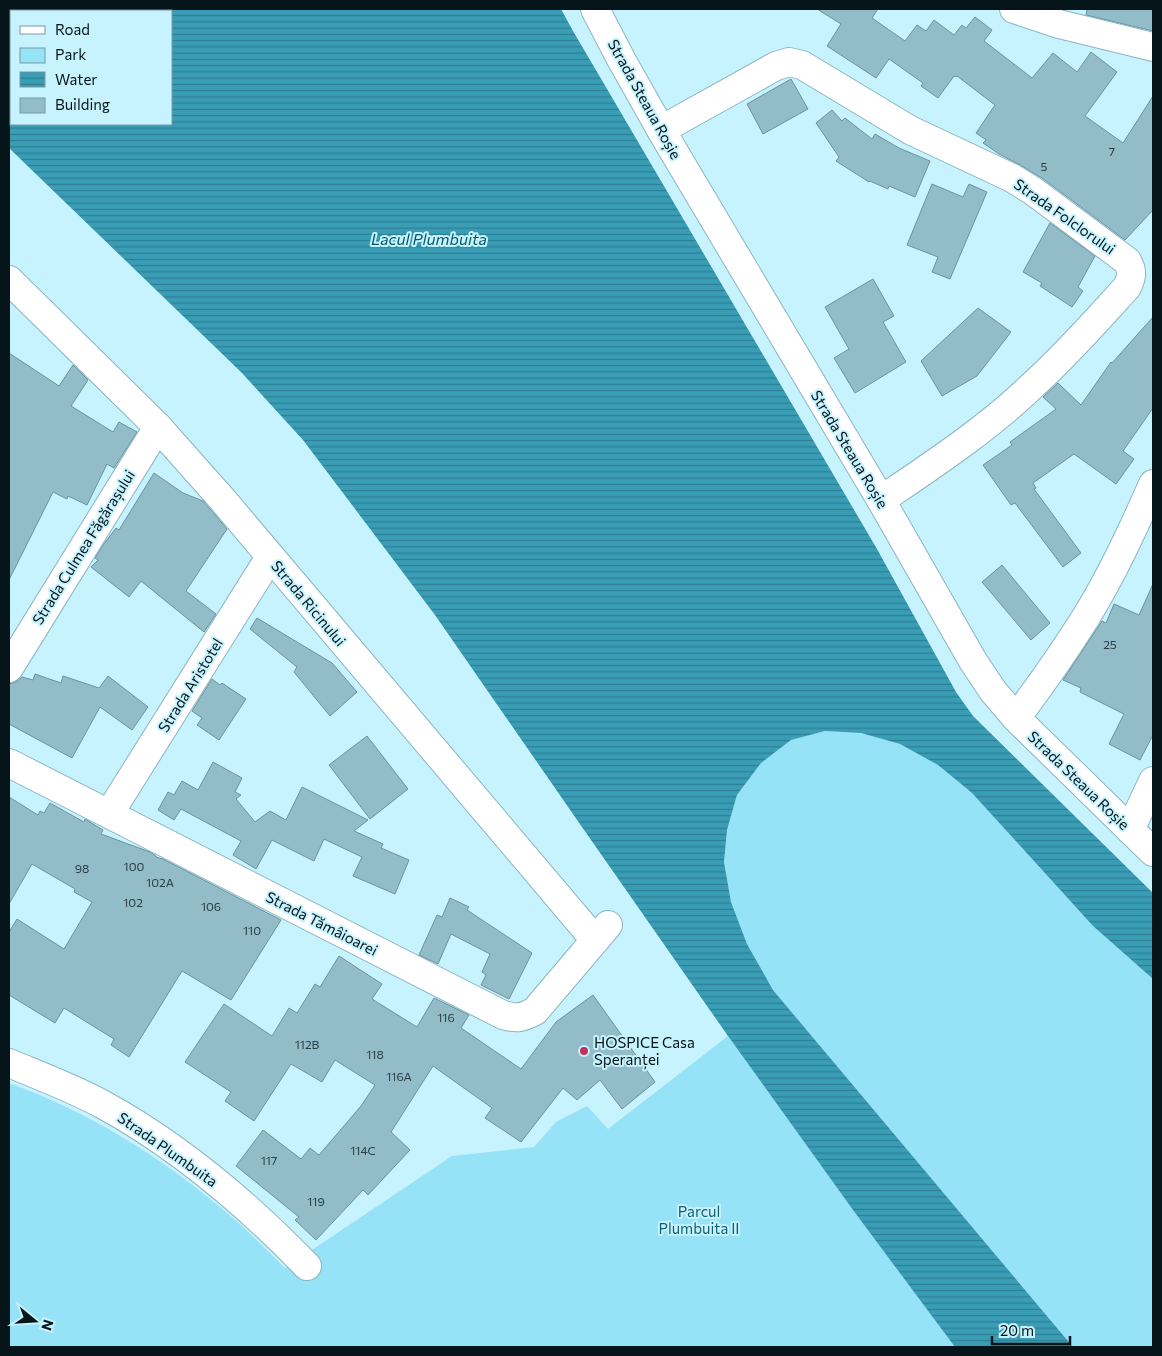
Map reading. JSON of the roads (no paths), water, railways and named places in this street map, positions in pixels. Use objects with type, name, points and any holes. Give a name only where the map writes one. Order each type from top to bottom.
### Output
[{"type":"street","name":"Strada Steaua Roșie","points":[[595,9],[621,60],[661,130],[993,691],[1016,718],[1153,852]]},
{"type":"street","points":[[1014,9],[1059,24],[1153,47]]},
{"type":"street","name":"Strada Folclorului","points":[[661,130],[776,66],[789,62],[802,65],[910,130],[1012,178],[1127,261],[1132,269],[1127,287],[1071,349],[1034,384],[998,416],[881,500]]},
{"type":"street","name":"Strada Ricinului","points":[[9,280],[158,427],[270,557],[602,933]]},
{"type":"street","name":"Strada Culmea Făgărașului","points":[[9,668],[158,427]]},
{"type":"street","points":[[1016,718],[1044,680],[1086,616],[1119,557],[1153,484]]},
{"type":"street","name":"Strada Aristotel","points":[[109,814],[270,557]]},
{"type":"street","name":"Strada Tămâioarei","points":[[9,764],[503,1015],[524,1018],[536,1012],[602,933]]},
{"type":"street","points":[[1130,830],[1153,781]]},
{"type":"street","name":"Strada Plumbuita","points":[[9,1063],[77,1091],[158,1138],[231,1193],[307,1266]]},
{"type":"water","name":"Lacul Plumbuita","points":[[9,9],[561,9],[877,549],[956,692],[973,716],[1153,893],[1153,979],[1093,926],[972,793],[938,765],[900,744],[861,733],[825,731],[791,740],[761,763],[737,795],[727,830],[724,862],[731,902],[747,944],[773,990],[1073,1347],[955,1347],[853,1210],[728,1036],[435,615],[303,440],[242,373],[9,148]]},
{"type":"place","name":"HOSPICE Casa Speranței","points":[[584,1051]]},
{"type":"park label","name":"Parcul Plumbuita II","points":[[699,1220]]}]
